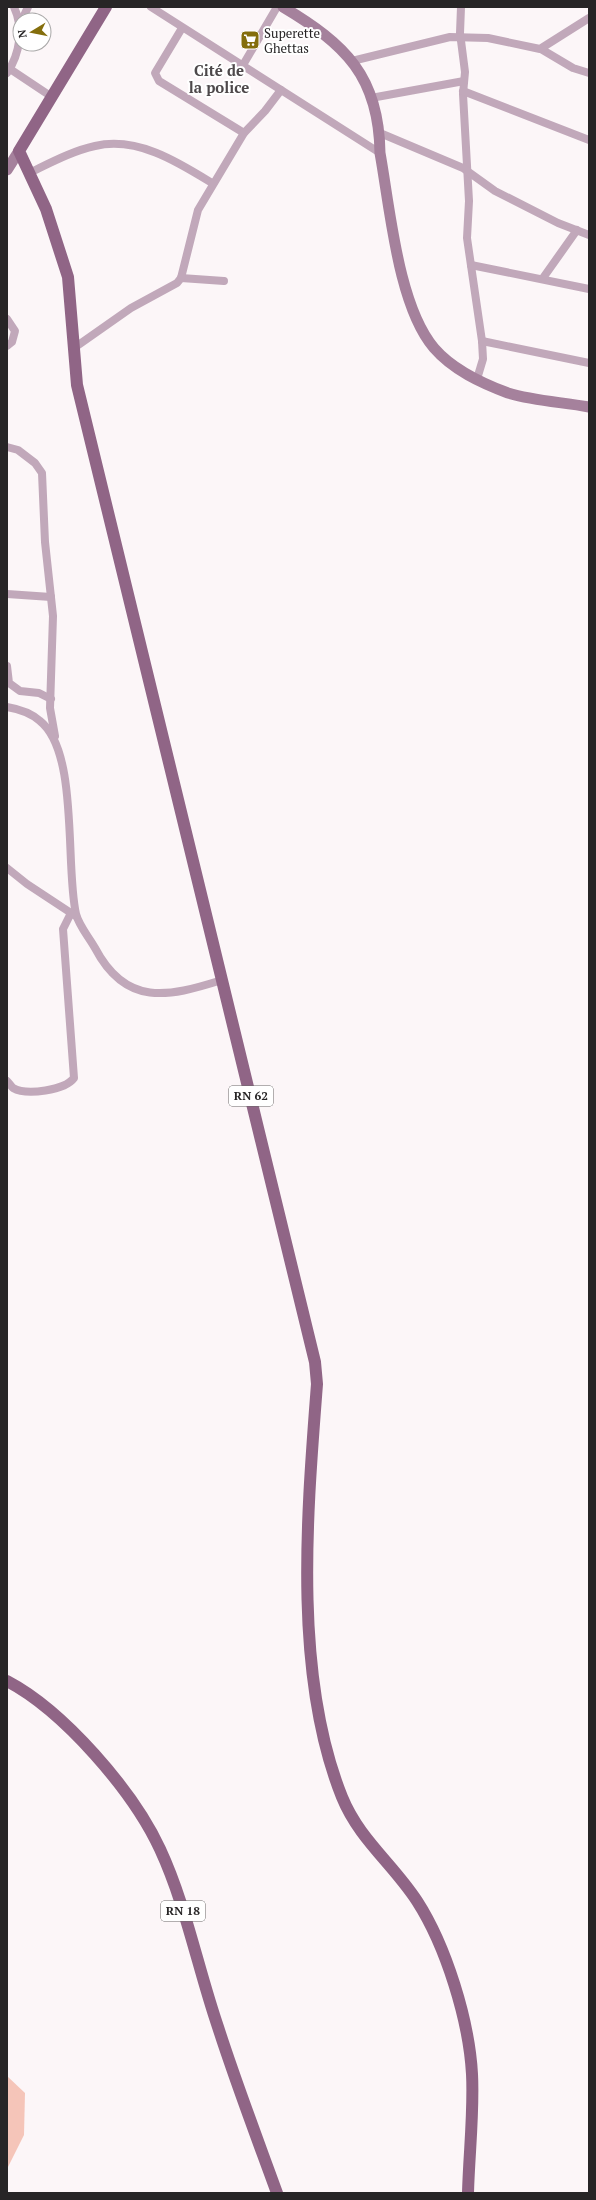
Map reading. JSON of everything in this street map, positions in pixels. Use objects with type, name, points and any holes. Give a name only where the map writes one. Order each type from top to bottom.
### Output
[{"type":"main road","points":[[19,151],[106,7]]},
{"type":"main road","name":"RN 62","points":[[19,151],[46,209],[68,278],[77,385],[315,1362],[316,1384],[307,1549],[314,1693],[331,1766],[342,1799],[358,1828],[416,1900],[442,1950],[462,2013],[469,2045],[472,2075],[468,2193]]},
{"type":"main road","name":"RN 18","points":[[7,1681],[26,1691],[69,1727],[106,1768],[140,1814],[160,1849],[180,1901],[218,2028],[277,2193]]},
{"type":"street","points":[[151,7],[380,153]]},
{"type":"street","points":[[243,65],[283,7],[328,36],[352,61],[362,76],[371,98],[380,133],[380,153],[402,275],[411,308],[419,326],[434,348],[456,368],[476,379],[509,393],[589,407]]},
{"type":"street","points":[[461,7],[469,201],[467,238],[482,341],[483,359],[476,379]]},
{"type":"street","points":[[541,49],[589,18]]},
{"type":"street","points":[[182,28],[158,66],[155,74],[156,78],[244,134]]},
{"type":"street","points":[[352,61],[450,36],[461,36],[488,38],[541,49],[568,66],[589,74]]},
{"type":"street","points":[[17,52],[15,60],[8,71],[52,96]]},
{"type":"street","points":[[371,98],[464,81]]},
{"type":"street","points":[[74,348],[131,308],[177,283],[181,278],[194,222],[212,183],[244,134],[265,111],[281,90]]},
{"type":"street","points":[[464,91],[589,140]]},
{"type":"street","points":[[380,133],[468,171],[495,191],[589,235]]},
{"type":"street","points":[[29,173],[82,150],[96,146],[114,144],[157,152],[212,183]]},
{"type":"street","points":[[7,170],[19,151]]},
{"type":"street","points":[[543,278],[577,230]]},
{"type":"street","points":[[471,265],[543,278],[589,289]]},
{"type":"street","points":[[181,278],[224,281]]},
{"type":"street","points":[[7,319],[15,331],[12,342],[7,346]]},
{"type":"street","points":[[482,341],[589,362]]},
{"type":"street","points":[[7,447],[18,450],[35,463],[42,473],[45,542],[53,616],[50,708],[64,775],[72,893],[73,914],[63,929],[74,1078],[70,1084],[61,1088],[26,1091],[13,1088],[7,1081]]},
{"type":"street","points":[[7,594],[50,597]]},
{"type":"street","points":[[7,666],[9,683],[20,691],[39,693],[51,700]]},
{"type":"street","points":[[7,707],[29,713],[41,721],[56,741]]},
{"type":"street","points":[[7,868],[27,884],[73,914],[108,970],[130,987],[144,992],[172,993],[222,980]]},
{"type":"shaded area","points":[[7,2076],[25,2093],[24,2135],[7,2169]]},
{"type":"place","name":"Superette Ghettas","points":[[250,40]]},
{"type":"district","name":"Cité de la police","points":[[219,80]]}]
